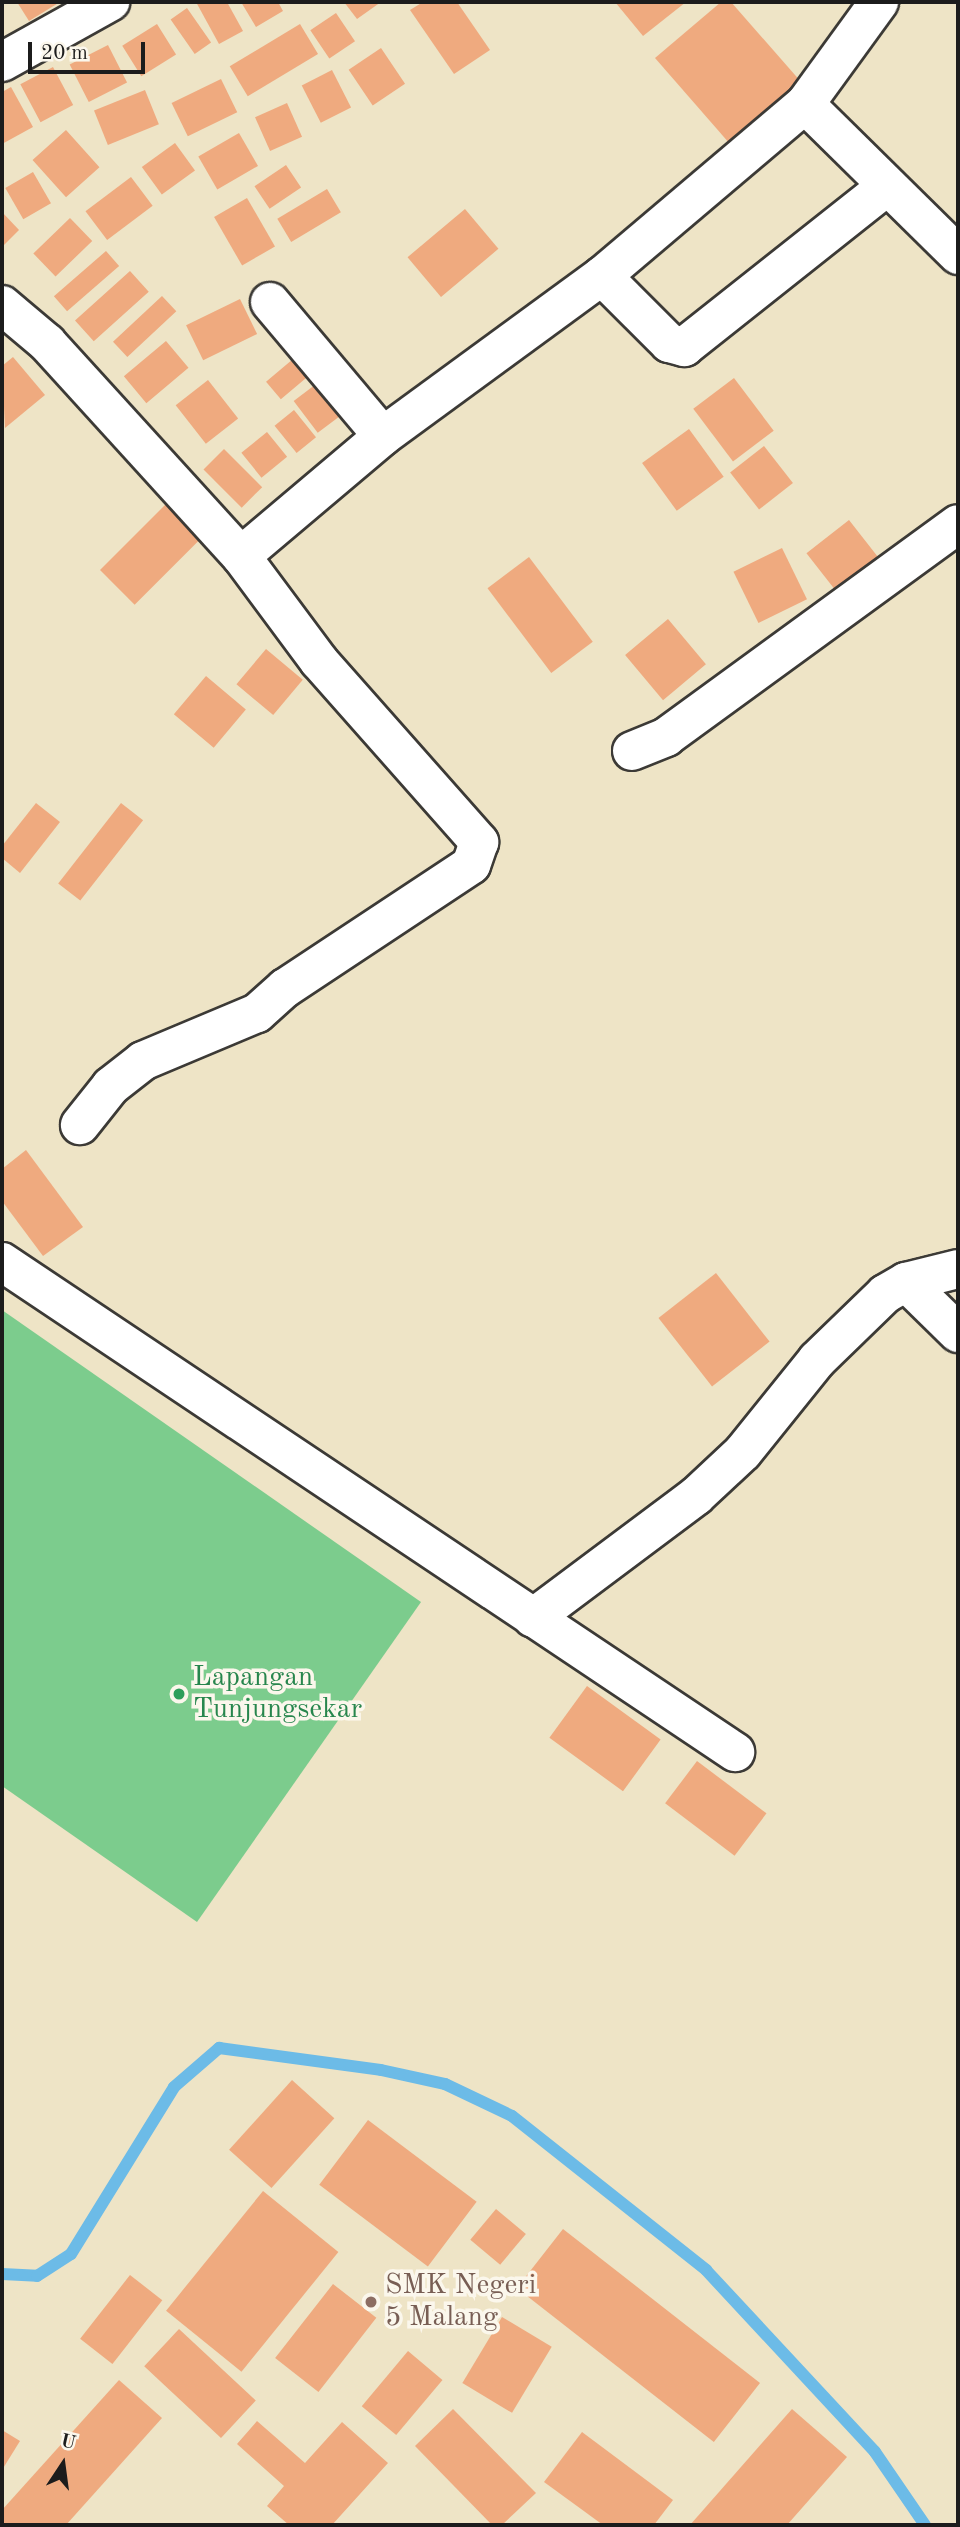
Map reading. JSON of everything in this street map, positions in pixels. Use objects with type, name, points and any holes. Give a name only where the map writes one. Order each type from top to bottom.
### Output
[{"type":"street","points":[[241,556],[383,436],[602,276],[805,104],[879,2]]},
{"type":"street","points":[[2,62],[103,3]]},
{"type":"street","points":[[805,104],[958,255]]},
{"type":"street","points":[[602,276],[669,343],[684,347],[887,186]]},
{"type":"street","points":[[270,302],[383,436]]},
{"type":"street","points":[[2,305],[47,343],[241,556],[319,662],[479,842],[478,854],[471,865],[331,956],[257,1013],[143,1061],[111,1086],[80,1125]]},
{"type":"street","points":[[632,751],[666,737],[958,524]]},
{"type":"street","points":[[2,1262],[735,1752]]},
{"type":"street","points":[[533,1618],[696,1496],[743,1452],[817,1360],[885,1294],[906,1282],[958,1269]]},
{"type":"street","points":[[906,1282],[958,1333]]},
{"type":"green space","name":"Lapangan Tunjungsekar","points":[[2,1310],[421,1602],[197,1922],[2,1786]]},
{"type":"building","points":[[17,2],[60,2],[29,21]]},
{"type":"building","points":[[196,2],[227,2],[243,31],[219,44]]},
{"type":"building","points":[[241,2],[278,2],[283,11],[256,27]]},
{"type":"building","points":[[344,2],[381,2],[357,19]]},
{"type":"building","points":[[423,2],[457,2],[490,50],[454,74],[410,10]]},
{"type":"building","points":[[615,2],[686,2],[643,36]]},
{"type":"building","points":[[721,2],[731,2],[802,83],[730,144],[655,58]]},
{"type":"building","points":[[187,8],[211,42],[195,54],[171,19]]},
{"type":"building","points":[[336,13],[355,41],[329,59],[310,30]]},
{"type":"building","points":[[157,24],[176,55],[141,76],[122,46]]},
{"type":"building","points":[[300,24],[318,54],[248,96],[230,66]]},
{"type":"building","points":[[108,45],[127,82],[89,102],[70,65]]},
{"type":"building","points":[[381,48],[405,84],[373,105],[349,70]]},
{"type":"building","points":[[53,67],[73,105],[41,122],[20,84]]},
{"type":"building","points":[[332,70],[351,107],[321,123],[302,85]]},
{"type":"building","points":[[221,79],[237,112],[188,136],[172,103]]},
{"type":"building","points":[[11,87],[33,127],[2,144],[2,92]]},
{"type":"building","points":[[145,90],[159,124],[108,145],[94,111]]},
{"type":"building","points":[[287,103],[302,137],[270,151],[255,117]]},
{"type":"building","points":[[66,130],[99,167],[66,197],[33,160]]},
{"type":"building","points":[[239,133],[258,166],[217,189],[198,156]]},
{"type":"building","points":[[175,143],[195,171],[162,195],[142,167]]},
{"type":"building","points":[[286,165],[301,187],[270,209],[254,186]]},
{"type":"building","points":[[33,172],[51,203],[23,219],[5,188]]},
{"type":"building","points":[[131,177],[153,206],[107,240],[85,211]]},
{"type":"building","points":[[327,189],[341,212],[291,242],[277,219]]},
{"type":"building","points":[[247,198],[275,246],[242,265],[214,217]]},
{"type":"building","points":[[465,209],[498,249],[441,297],[408,257]]},
{"type":"building","points":[[2,212],[19,230],[2,247]]},
{"type":"building","points":[[70,218],[92,241],[56,276],[33,253]]},
{"type":"building","points":[[106,251],[119,266],[67,311],[54,296]]},
{"type":"building","points":[[130,271],[149,292],[94,341],[75,321]]},
{"type":"building","points":[[162,296],[176,311],[127,357],[113,342]]},
{"type":"building","points":[[240,299],[257,334],[203,360],[186,325]]},
{"type":"building","points":[[166,341],[188,368],[146,403],[124,376]]},
{"type":"building","points":[[299,354],[314,372],[281,399],[266,382]]},
{"type":"building","points":[[13,357],[45,395],[5,428],[2,366]]},
{"type":"building","points":[[328,375],[352,407],[318,433],[294,401]]},
{"type":"building","points":[[734,378],[774,431],[733,461],[693,409]]},
{"type":"building","points":[[208,380],[238,419],[206,444],[176,405]]},
{"type":"building","points":[[294,410],[316,437],[297,453],[275,426]]},
{"type":"building","points":[[689,429],[724,477],[677,511],[642,463]]},
{"type":"building","points":[[267,432],[287,457],[261,478],[241,453]]},
{"type":"building","points":[[764,446],[793,483],[759,510],[730,472]]},
{"type":"building","points":[[224,449],[262,487],[242,508],[203,470]]},
{"type":"building","points":[[170,500],[205,535],[135,605],[100,570]]},
{"type":"building","points":[[849,520],[879,558],[836,591],[806,553]]},
{"type":"building","points":[[782,548],[807,599],[758,623],[733,572]]},
{"type":"building","points":[[529,557],[593,642],[551,673],[487,588]]},
{"type":"building","points":[[668,619],[706,664],[663,700],[625,655]]},
{"type":"building","points":[[266,649],[303,680],[273,715],[236,684]]},
{"type":"building","points":[[206,676],[246,709],[214,748],[174,714]]},
{"type":"building","points":[[36,803],[60,822],[20,873],[2,858],[2,846]]},
{"type":"building","points":[[121,803],[143,820],[80,901],[58,883]]},
{"type":"building","points":[[26,1150],[83,1227],[43,1256],[2,1201],[2,1169]]},
{"type":"building","points":[[716,1273],[770,1342],[712,1387],[658,1318]]},
{"type":"building","points":[[587,1686],[661,1739],[623,1791],[549,1738]]},
{"type":"building","points":[[697,1761],[766,1813],[735,1856],[665,1803]]},
{"type":"building","points":[[292,2080],[334,2118],[271,2188],[229,2150]]},
{"type":"building","points":[[368,2120],[477,2202],[428,2267],[319,2185]]},
{"type":"building","points":[[263,2191],[338,2252],[241,2372],[166,2311]]},
{"type":"building","points":[[496,2209],[526,2234],[500,2265],[470,2240]]},
{"type":"building","points":[[563,2229],[760,2383],[714,2442],[517,2288]]},
{"type":"building","points":[[130,2275],[162,2300],[112,2364],[80,2339]]},
{"type":"building","points":[[333,2284],[376,2318],[318,2392],[275,2358]]},
{"type":"building","points":[[502,2317],[552,2347],[512,2413],[462,2383]]},
{"type":"building","points":[[179,2329],[256,2401],[221,2438],[144,2366]]},
{"type":"building","points":[[408,2351],[442,2380],[396,2435],[362,2406]]},
{"type":"building","points":[[119,2380],[162,2418],[66,2525],[2,2525],[2,2510]]},
{"type":"building","points":[[453,2409],[536,2493],[502,2525],[492,2525],[415,2446]]},
{"type":"building","points":[[792,2409],[847,2457],[787,2525],[690,2525]]},
{"type":"building","points":[[257,2421],[305,2463],[342,2422],[388,2463],[332,2525],[289,2525],[267,2506],[284,2486],[237,2444]]},
{"type":"building","points":[[2,2430],[20,2441],[2,2470]]},
{"type":"building","points":[[582,2432],[673,2500],[654,2525],[603,2525],[544,2482]]},
{"type":"waterway","points":[[2,2274],[37,2276],[71,2254],[174,2087],[219,2048],[381,2070],[445,2084],[512,2116],[706,2270],[875,2452],[925,2525]]},
{"type":"place","name":"Lapangan Tunjungsekar","points":[[179,1694]]},
{"type":"place","name":"SMK Negeri 5 Malang","points":[[371,2302]]}]
